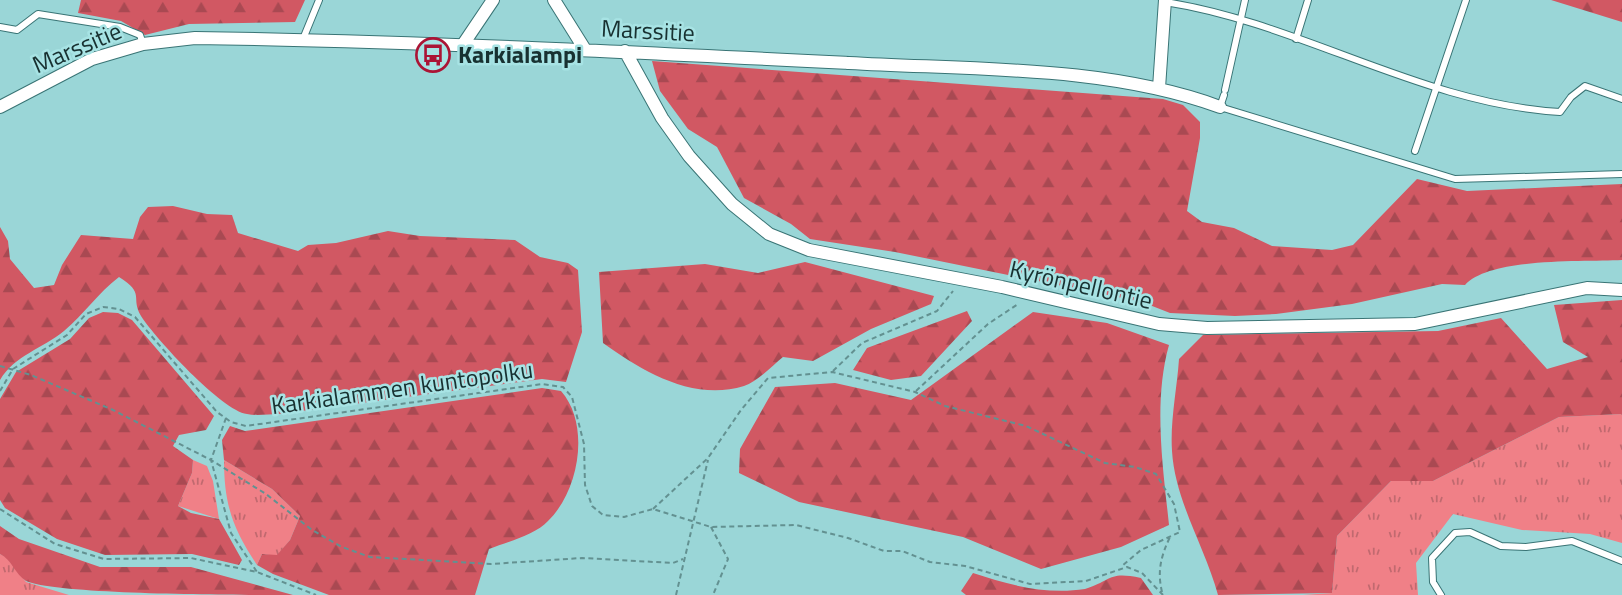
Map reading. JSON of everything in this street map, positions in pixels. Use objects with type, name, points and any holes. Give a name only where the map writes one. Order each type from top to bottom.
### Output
[{"type":"street","points":[[462,46],[493,0]]},
{"type":"street","points":[[554,0],[584,48]]},
{"type":"street","points":[[1159,88],[1165,1]]},
{"type":"street","name":"Marssitie","points":[[0,107],[92,59],[143,44],[195,38],[584,48],[1057,75],[1223,97]]},
{"type":"street","name":"Kyrönpellontie","points":[[625,51],[662,118],[689,156],[732,204],[769,234],[809,250],[957,278],[1159,324],[1207,328],[1415,324],[1587,288],[1622,290]]},
{"type":"lane","points":[[303,40],[319,0]]},
{"type":"lane","points":[[1245,0],[1223,97],[1455,178],[1622,174]]},
{"type":"lane","points":[[1296,39],[1308,0]]},
{"type":"lane","points":[[1415,151],[1466,0]]},
{"type":"lane","points":[[1165,1],[1207,9],[1437,89],[1539,111],[1560,112],[1571,97],[1585,86],[1622,99]]},
{"type":"lane","points":[[0,27],[17,30],[38,14],[120,27],[140,35],[143,44]]},
{"type":"lane","points":[[1441,595],[1433,582],[1432,558],[1455,533],[1470,532],[1502,546],[1526,547],[1572,541],[1622,561]]},
{"type":"path","points":[[832,372],[862,344],[937,311],[950,298],[957,278]]},
{"type":"path","points":[[915,392],[988,324],[1014,308],[1027,293]]},
{"type":"path","points":[[0,391],[13,369],[67,335],[86,314],[103,307],[119,309],[135,317],[156,345],[226,418],[211,460],[231,533],[257,572]]},
{"type":"path","points":[[0,366],[113,410],[211,460],[265,494],[312,530],[342,547],[370,557],[491,564],[582,558],[673,563],[683,559]]},
{"type":"path","points":[[832,372],[915,392],[945,406],[1026,426],[1105,463],[1135,467],[1156,474],[1174,504],[1180,532],[1140,550],[1121,567],[1086,581],[1030,584],[965,566],[930,562],[902,551],[884,551],[848,537],[796,525],[711,527],[653,509],[708,457],[741,410],[768,378],[832,372]]},
{"type":"path","name":"Karkialammen kuntopolku","points":[[226,418],[246,426],[542,384],[563,387],[572,397],[576,410],[584,444],[584,485],[592,506],[603,515],[624,517],[653,509]]},
{"type":"path","points":[[676,595],[708,457]]},
{"type":"path","points":[[0,509],[55,544],[104,559],[191,558],[257,572],[316,595]]},
{"type":"path","points":[[711,527],[728,559],[713,595]]},
{"type":"path","points":[[1162,595],[1158,578],[1160,558],[1170,536]]},
{"type":"path","points":[[1121,567],[1142,573],[1162,595]]},
{"type":"green space","points":[[81,0],[305,0],[295,22],[189,24],[145,35],[121,21],[78,13]]},
{"type":"green space","points":[[1551,0],[1622,0],[1622,22]]},
{"type":"green space","points":[[652,61],[1163,99],[1183,105],[1200,122],[1200,138],[1187,211],[1202,222],[1234,228],[1272,246],[1332,250],[1353,245],[1417,179],[1467,191],[1622,184],[1622,260],[1516,265],[1477,276],[1465,285],[1442,284],[1352,304],[1276,314],[1235,316],[1170,313],[1142,302],[895,252],[810,239],[791,224],[744,198],[717,147],[688,129],[660,91]]},
{"type":"green space","points":[[173,206],[207,214],[232,215],[238,233],[298,251],[308,245],[336,243],[388,231],[420,236],[515,240],[540,257],[568,263],[578,270],[582,332],[566,382],[542,379],[279,414],[247,414],[222,401],[174,356],[141,316],[135,292],[119,277],[64,331],[13,364],[0,380],[0,227],[8,241],[10,259],[34,288],[54,285],[62,265],[81,235],[133,239],[140,217],[148,207]]},
{"type":"green space","points":[[805,262],[934,296],[931,304],[871,329],[813,361],[783,357],[749,384],[725,390],[687,387],[669,381],[634,364],[603,343],[599,272],[705,264],[758,273]]},
{"type":"green space","points":[[1622,300],[1622,414],[1559,417],[1433,481],[1391,481],[1337,536],[1332,593],[1218,595],[1184,506],[1172,451],[1179,359],[1203,335],[1438,331],[1501,318],[1547,369],[1588,357],[1563,342],[1554,305]]},
{"type":"green space","points":[[967,311],[972,321],[921,376],[891,380],[853,370],[867,348]]},
{"type":"green space","points":[[103,312],[118,313],[132,320],[214,416],[206,430],[179,435],[173,446],[193,460],[192,473],[178,506],[191,513],[219,519],[242,560],[239,565],[192,554],[105,555],[57,539],[5,508],[0,500],[0,399],[16,372],[70,339],[89,318]]},
{"type":"green space","points":[[1033,312],[1107,323],[1169,345],[1160,412],[1169,525],[1121,547],[1041,569],[963,537],[799,502],[739,473],[740,449],[775,387],[835,383],[911,400]]},
{"type":"green space","points":[[542,388],[561,391],[576,421],[578,439],[574,476],[559,508],[548,521],[520,538],[489,549],[475,595],[329,595],[273,574],[257,565],[262,554],[277,555],[290,540],[300,516],[272,489],[224,460],[222,440],[230,426],[245,431]]},
{"type":"green space","points":[[1622,414],[1622,543],[1590,534],[1522,530],[1453,514],[1416,563],[1418,595],[1303,595],[1332,593],[1337,536],[1391,481],[1433,481],[1559,417]]},
{"type":"green space","points":[[193,460],[207,466],[213,481],[219,519],[178,506],[192,473]]},
{"type":"green space","points":[[224,460],[272,489],[300,516],[290,540],[277,556],[262,554],[257,565],[236,528],[228,504]]},
{"type":"green space","points":[[0,526],[19,539],[100,567],[191,567],[293,595],[153,593],[45,586],[26,581],[0,554]]},
{"type":"green space","points":[[0,554],[6,557],[26,582],[69,595],[0,595]]},
{"type":"green space","points":[[973,573],[1014,585],[1056,591],[1085,589],[1116,576],[1130,576],[1141,578],[1153,595],[966,595],[961,591]]},
{"type":"place","name":"Karkialampi","points":[[433,55]]}]
